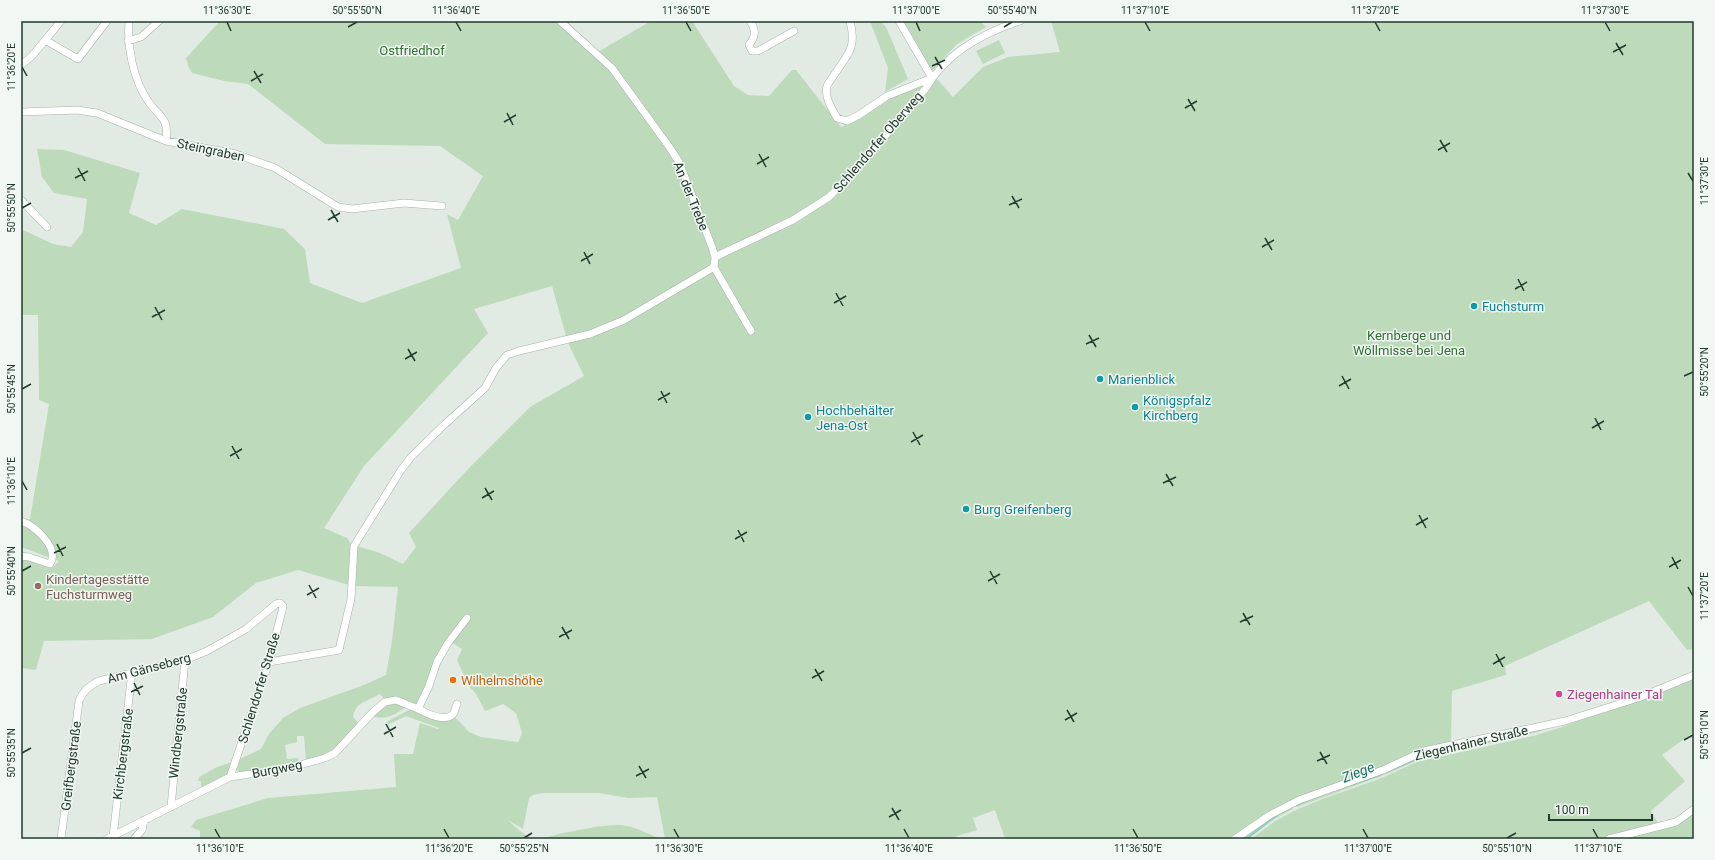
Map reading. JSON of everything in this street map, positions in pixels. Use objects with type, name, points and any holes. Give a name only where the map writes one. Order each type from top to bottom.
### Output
[{"type":"street","points":[[21,65],[32,56],[60,21]]},
{"type":"street","points":[[45,40],[78,58],[107,21]]},
{"type":"street","points":[[129,21],[128,41],[137,78],[148,101],[168,127],[166,141]]},
{"type":"street","points":[[128,41],[141,37],[159,21]]},
{"type":"street","name":"An der Trebe","points":[[560,21],[612,68],[676,157],[715,257],[714,267]]},
{"type":"street","points":[[750,21],[755,30],[754,38],[749,45],[752,51],[758,51],[794,31]]},
{"type":"street","points":[[850,21],[853,33],[853,44],[849,55],[827,86],[828,99],[837,118],[846,121],[860,115],[887,96],[932,78],[899,21]]},
{"type":"street","name":"Schlendorfer Oberweg","points":[[715,257],[793,220],[829,197],[856,170],[926,88],[932,78],[959,50],[970,42],[994,30],[1020,21]]},
{"type":"street","name":"Steingraben","points":[[21,112],[78,110],[97,113],[166,141],[236,154],[270,166],[338,207],[352,209],[404,203],[442,206]]},
{"type":"street","points":[[21,200],[47,227]]},
{"type":"street","points":[[269,662],[338,650],[351,599],[354,546],[401,470],[411,457],[485,388],[496,368],[507,356],[519,351],[590,334],[624,320],[714,267],[751,331]]},
{"type":"street","points":[[21,521],[34,528],[50,546],[53,554],[53,560],[50,564],[30,557],[21,556]]},
{"type":"street","name":"Schlendorfer Straße","points":[[230,777],[269,662],[283,606],[280,603],[276,604]]},
{"type":"street","name":"Am Gänseberg","points":[[82,693],[99,681],[185,660],[207,651],[246,629],[276,604]]},
{"type":"street","points":[[418,709],[429,686],[437,662],[448,643],[467,618]]},
{"type":"street","name":"Windbergstraße","points":[[171,807],[185,660]]},
{"type":"street","name":"Kirchbergstraße","points":[[110,838],[132,672]]},
{"type":"street","name":"Ziegenhainer Straße","points":[[1235,839],[1270,815],[1299,800],[1383,770],[1424,751],[1565,721],[1638,698],[1694,675]]},
{"type":"street","name":"Greifbergstraße","points":[[61,839],[79,701],[82,693]]},
{"type":"street","name":"Burgweg","points":[[110,838],[230,777],[285,768],[325,758],[335,753],[373,712],[385,702],[396,700],[431,715],[441,717],[451,716],[457,704]]},
{"type":"street","points":[[1610,839],[1676,822],[1694,809]]},
{"type":"street","points":[[134,839],[142,830],[144,820]]},
{"type":"green space","points":[[220,21],[560,21],[596,53],[651,21],[692,21],[734,86],[748,95],[769,96],[792,70],[796,70],[841,127],[858,119],[888,97],[937,79],[953,97],[983,67],[1008,57],[1060,52],[1051,21],[1694,21],[1694,649],[1687,650],[1649,601],[1505,666],[1506,675],[1452,691],[1451,743],[1327,788],[1231,839],[1005,839],[995,810],[973,818],[977,830],[957,836],[954,839],[665,839],[657,797],[628,798],[599,793],[543,793],[533,795],[529,798],[523,829],[508,820],[529,837],[548,837],[607,825],[621,825],[661,839],[200,839],[200,831],[191,827],[196,820],[268,798],[396,787],[394,754],[413,754],[420,723],[438,729],[439,728],[406,716],[387,725],[388,721],[411,709],[418,712],[454,716],[469,732],[481,737],[518,742],[522,733],[516,713],[503,704],[485,711],[476,694],[468,685],[457,660],[462,649],[448,640],[417,704],[385,700],[380,694],[363,702],[356,708],[353,717],[359,724],[333,752],[306,761],[304,736],[297,736],[297,742],[285,745],[287,759],[298,758],[299,764],[239,773],[237,769],[240,759],[261,749],[269,734],[283,718],[300,708],[364,685],[386,675],[392,641],[398,587],[354,586],[357,546],[380,553],[403,564],[416,547],[409,533],[468,469],[530,407],[584,376],[568,343],[552,286],[474,309],[488,333],[364,466],[324,528],[347,538],[351,544],[349,585],[298,570],[256,583],[213,617],[152,639],[44,641],[36,670],[21,668],[21,559],[52,568],[59,561],[21,547],[21,520],[30,519],[49,404],[39,400],[38,315],[21,315],[21,229],[53,244],[71,247],[83,232],[87,199],[54,193],[42,177],[37,149],[64,150],[140,173],[129,213],[156,225],[182,209],[284,229],[305,249],[310,283],[362,303],[461,268],[447,214],[458,220],[483,176],[440,146],[325,144],[248,84],[224,81],[192,73],[186,58]]},
{"type":"green space","points":[[870,21],[881,21],[887,29],[908,79],[885,92],[888,68]]},
{"type":"green space","points":[[901,21],[980,21],[986,27],[957,44],[933,70],[929,69]]},
{"type":"green space","points":[[999,40],[1005,53],[983,64],[976,51]]},
{"type":"green space","points":[[1694,678],[1694,732],[1662,755],[1685,781],[1651,811],[1659,825],[1616,834],[1603,839],[1251,839],[1275,821],[1296,810],[1322,799],[1379,779],[1417,762],[1533,736],[1559,728]]},
{"type":"green space","points":[[391,702],[408,706],[388,717],[375,717],[374,713]]},
{"type":"green space","points":[[1543,728],[1543,730],[1538,732],[1431,756],[1430,753]]},
{"type":"green space","points":[[1425,754],[1425,757],[1387,774],[1297,807],[1295,805],[1297,803]]},
{"type":"green space","points":[[232,762],[227,775],[201,788],[201,781],[198,781],[199,777],[217,767]]},
{"type":"green space","points":[[1289,807],[1293,809],[1271,821],[1248,839],[1243,839],[1256,828]]},
{"type":"green space","points":[[1694,812],[1694,839],[1632,839],[1629,835],[1671,825],[1686,818]]},
{"type":"waterway","name":"Ziege","points":[[1430,754],[1532,731]]},
{"type":"waterway","name":"Ziege","points":[[1393,769],[1425,755]]},
{"type":"waterway","name":"Ziege","points":[[1350,785],[1380,775]]},
{"type":"waterway","name":"Ziege","points":[[1296,805],[1306,801]]},
{"type":"waterway","name":"Ziege","points":[[1246,839],[1276,816]]},
{"type":"place","name":"Fuchsturm","points":[[1474,306]]},
{"type":"place","name":"Marienblick","points":[[1100,379]]},
{"type":"place","name":"Königspfalz Kirchberg","points":[[1135,407]]},
{"type":"place","name":"Hochbehälter Jena-Ost","points":[[808,417]]},
{"type":"place","name":"Burg Greifenberg","points":[[966,509]]},
{"type":"place","name":"Kindertagesstätte Fuchsturmweg","points":[[38,586]]},
{"type":"place","name":"Wilhelmshöhe","points":[[453,680]]},
{"type":"place","name":"Ziegenhainer Tal","points":[[1559,694]]},
{"type":"park label","name":"Ostfriedhof","points":[[412,50]]},
{"type":"park label","name":"Kernberge und Wöllmisse bei Jena","points":[[1409,342]]}]
